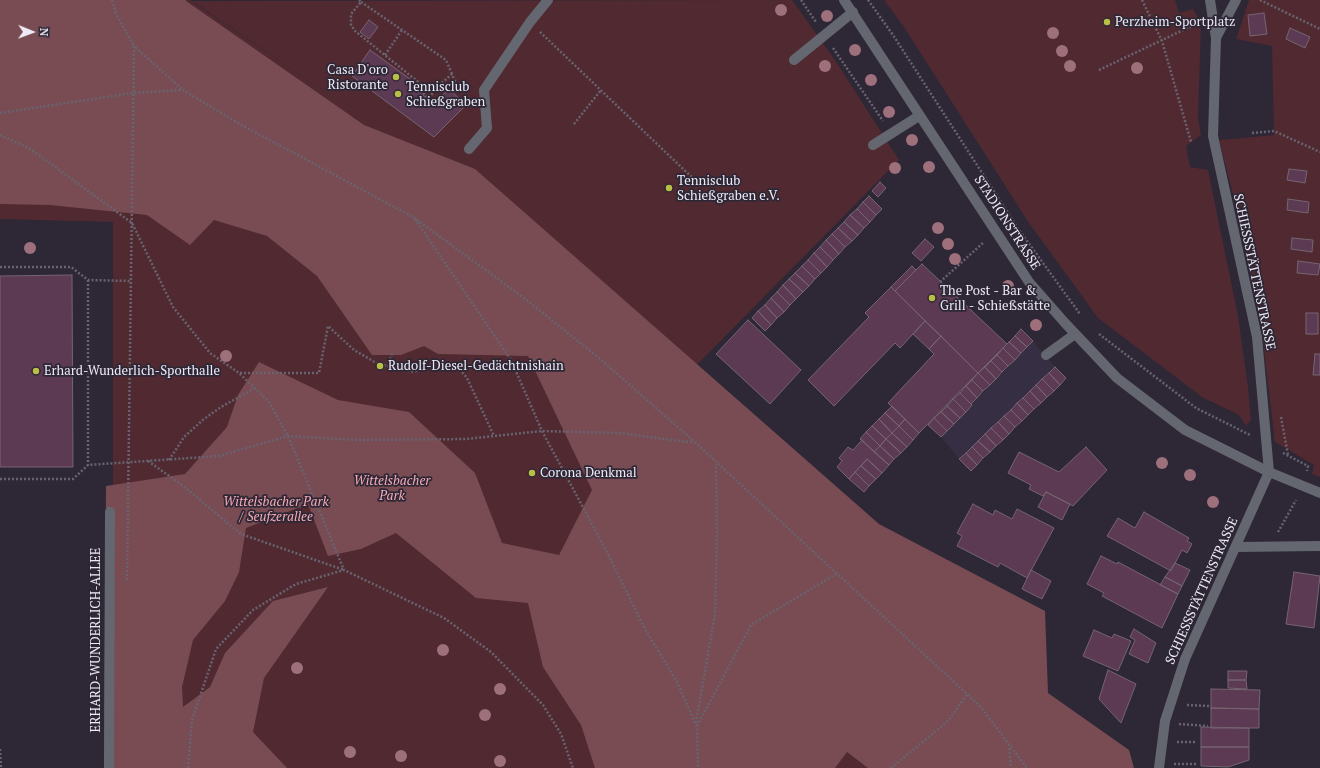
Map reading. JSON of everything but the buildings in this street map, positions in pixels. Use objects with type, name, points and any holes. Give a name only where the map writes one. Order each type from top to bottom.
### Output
[{"type":"street","points":[[469,149],[487,128],[484,90],[530,22],[548,0]]},
{"type":"street","name":"STADIONSTRASSE","points":[[844,0],[919,116],[966,183],[995,233],[1029,282],[1075,334],[1117,378],[1185,430],[1269,472],[1320,493]]},
{"type":"street","name":"SCHIESSSTÄTTENSTRASSE","points":[[1159,766],[1164,723],[1185,659],[1269,472],[1268,444],[1256,337],[1213,136],[1216,38],[1210,0]]},
{"type":"street","points":[[1216,38],[1236,0]]},
{"type":"street","points":[[794,60],[853,12]]},
{"type":"street","points":[[873,145],[919,116]]},
{"type":"street","points":[[1046,355],[1075,334]]},
{"type":"street","name":"ERHARD-WUNDERLICH-ALLEE","points":[[109,768],[110,512]]},
{"type":"street","points":[[1236,547],[1320,546]]},
{"type":"path","points":[[112,0],[117,16],[134,46],[183,90],[238,123],[413,217],[524,298],[599,358],[696,443],[836,574],[968,694],[980,706],[1027,768]]},
{"type":"path","points":[[801,0],[890,134]]},
{"type":"path","name":"STADIONSTRASSE","points":[[868,0],[893,35],[1019,230],[1081,315]]},
{"type":"path","points":[[1142,0],[1162,40],[1191,142]]},
{"type":"path","points":[[1260,0],[1320,29]]},
{"type":"path","points":[[437,88],[422,85],[355,31],[351,25],[351,14],[360,1],[446,60],[456,84],[484,90]]},
{"type":"path","points":[[1099,70],[1213,16]]},
{"type":"path","points":[[530,22],[702,186]]},
{"type":"path","points":[[385,55],[402,30]]},
{"type":"path","points":[[127,584],[134,46]]},
{"type":"path","points":[[422,85],[424,95],[428,99],[452,74]]},
{"type":"path","points":[[0,113],[133,92],[183,90]]},
{"type":"path","points":[[574,124],[601,90]]},
{"type":"path","points":[[1252,133],[1274,131],[1320,152]]},
{"type":"path","points":[[0,135],[29,148],[132,223],[173,307],[210,353],[239,373],[269,402],[288,436],[344,570]]},
{"type":"path","points":[[413,217],[511,360],[542,431],[607,552],[644,629],[677,682],[697,725]]},
{"type":"path","points":[[940,282],[995,233]]},
{"type":"path","points":[[0,267],[71,267],[88,280],[131,281]]},
{"type":"path","points":[[88,280],[88,465]]},
{"type":"path","points":[[239,373],[319,373],[328,326],[354,350],[378,364],[414,372],[435,363],[457,366],[467,378],[494,436]]},
{"type":"path","points":[[1096,332],[1196,408],[1268,444]]},
{"type":"path","points":[[388,367],[392,353]]},
{"type":"path","points":[[169,460],[184,437],[204,419],[221,407],[255,388]]},
{"type":"path","points":[[0,479],[73,479],[88,465],[129,461],[220,456],[288,436],[356,440],[466,439],[542,431],[620,433],[696,443]]},
{"type":"path","points":[[148,461],[182,485],[241,534],[344,570],[444,618],[491,652],[543,705],[560,734],[573,768]]},
{"type":"path","points":[[698,768],[697,725],[716,614],[716,463]]},
{"type":"path","points":[[1268,546],[1294,504],[1301,485]]},
{"type":"path","points":[[188,768],[192,720],[216,649],[253,610],[259,606],[296,584],[344,570]]},
{"type":"path","points":[[697,725],[751,625],[836,574]]},
{"type":"path","points":[[891,768],[948,721],[968,694]]},
{"type":"path","points":[[1170,705],[1209,706]]},
{"type":"path","points":[[1164,723],[1208,726]]},
{"type":"path","points":[[1009,743],[1011,768]]},
{"type":"path","points":[[0,749],[1,768]]},
{"type":"path","points":[[1159,766],[1197,764]]},
{"type":"shaded area","points":[[1033,341],[1055,367],[959,459],[941,437]]},
{"type":"green space","name":"Wittelsbacher Park","points":[[0,0],[191,0],[191,1],[338,101],[192,1],[792,0],[835,60],[899,160],[686,376],[1106,768],[113,768],[113,222],[0,219]]},
{"type":"green space","name":"Wittelsbacher Park","points":[[0,0],[186,0],[364,125],[475,169],[879,524],[1045,611],[1048,693],[1129,750],[1134,768],[868,768],[847,752],[835,768],[595,768],[581,725],[543,667],[528,603],[476,598],[396,533],[361,549],[328,556],[308,504],[246,528],[239,572],[225,601],[193,640],[182,687],[183,707],[210,687],[225,653],[273,601],[328,587],[264,678],[253,732],[287,768],[104,768],[106,486],[185,474],[227,427],[238,395],[259,362],[338,400],[409,412],[475,473],[502,543],[559,555],[592,490],[528,356],[438,354],[424,346],[401,355],[372,355],[317,276],[267,236],[214,220],[190,245],[147,215],[50,205],[0,204]]},
{"type":"green space","points":[[884,0],[1175,0],[1179,13],[1193,9],[1201,23],[1198,118],[1201,135],[1186,146],[1190,167],[1208,170],[1238,316],[1251,420],[1246,426],[1239,415],[1202,397],[1098,318],[1029,223],[904,27]]},
{"type":"green space","points":[[1249,0],[1320,0],[1320,477],[1312,474],[1314,465],[1275,442],[1262,333],[1239,217],[1219,140],[1274,135],[1272,46],[1236,39]]},
{"type":"place","name":"Perzheim-Sportplatz","points":[[1107,22]]},
{"type":"place","name":"Casa D'oro Ristorante","points":[[396,77]]},
{"type":"place","name":"Tennisclub Schießgraben","points":[[398,94]]},
{"type":"place","name":"Tennisclub Schießgraben e.V.","points":[[669,188]]},
{"type":"place","name":"The Post - Bar & Grill - Schießstätte","points":[[932,298]]},
{"type":"place","name":"Rudolf-Diesel-Gedächtnishain","points":[[380,366]]},
{"type":"place","name":"Erhard-Wunderlich-Sporthalle","points":[[36,371]]},
{"type":"place","name":"Corona Denkmal","points":[[532,473]]},
{"type":"park label","name":"Wittelsbacher Park / Seufzerallee","points":[[276,510]]}]
